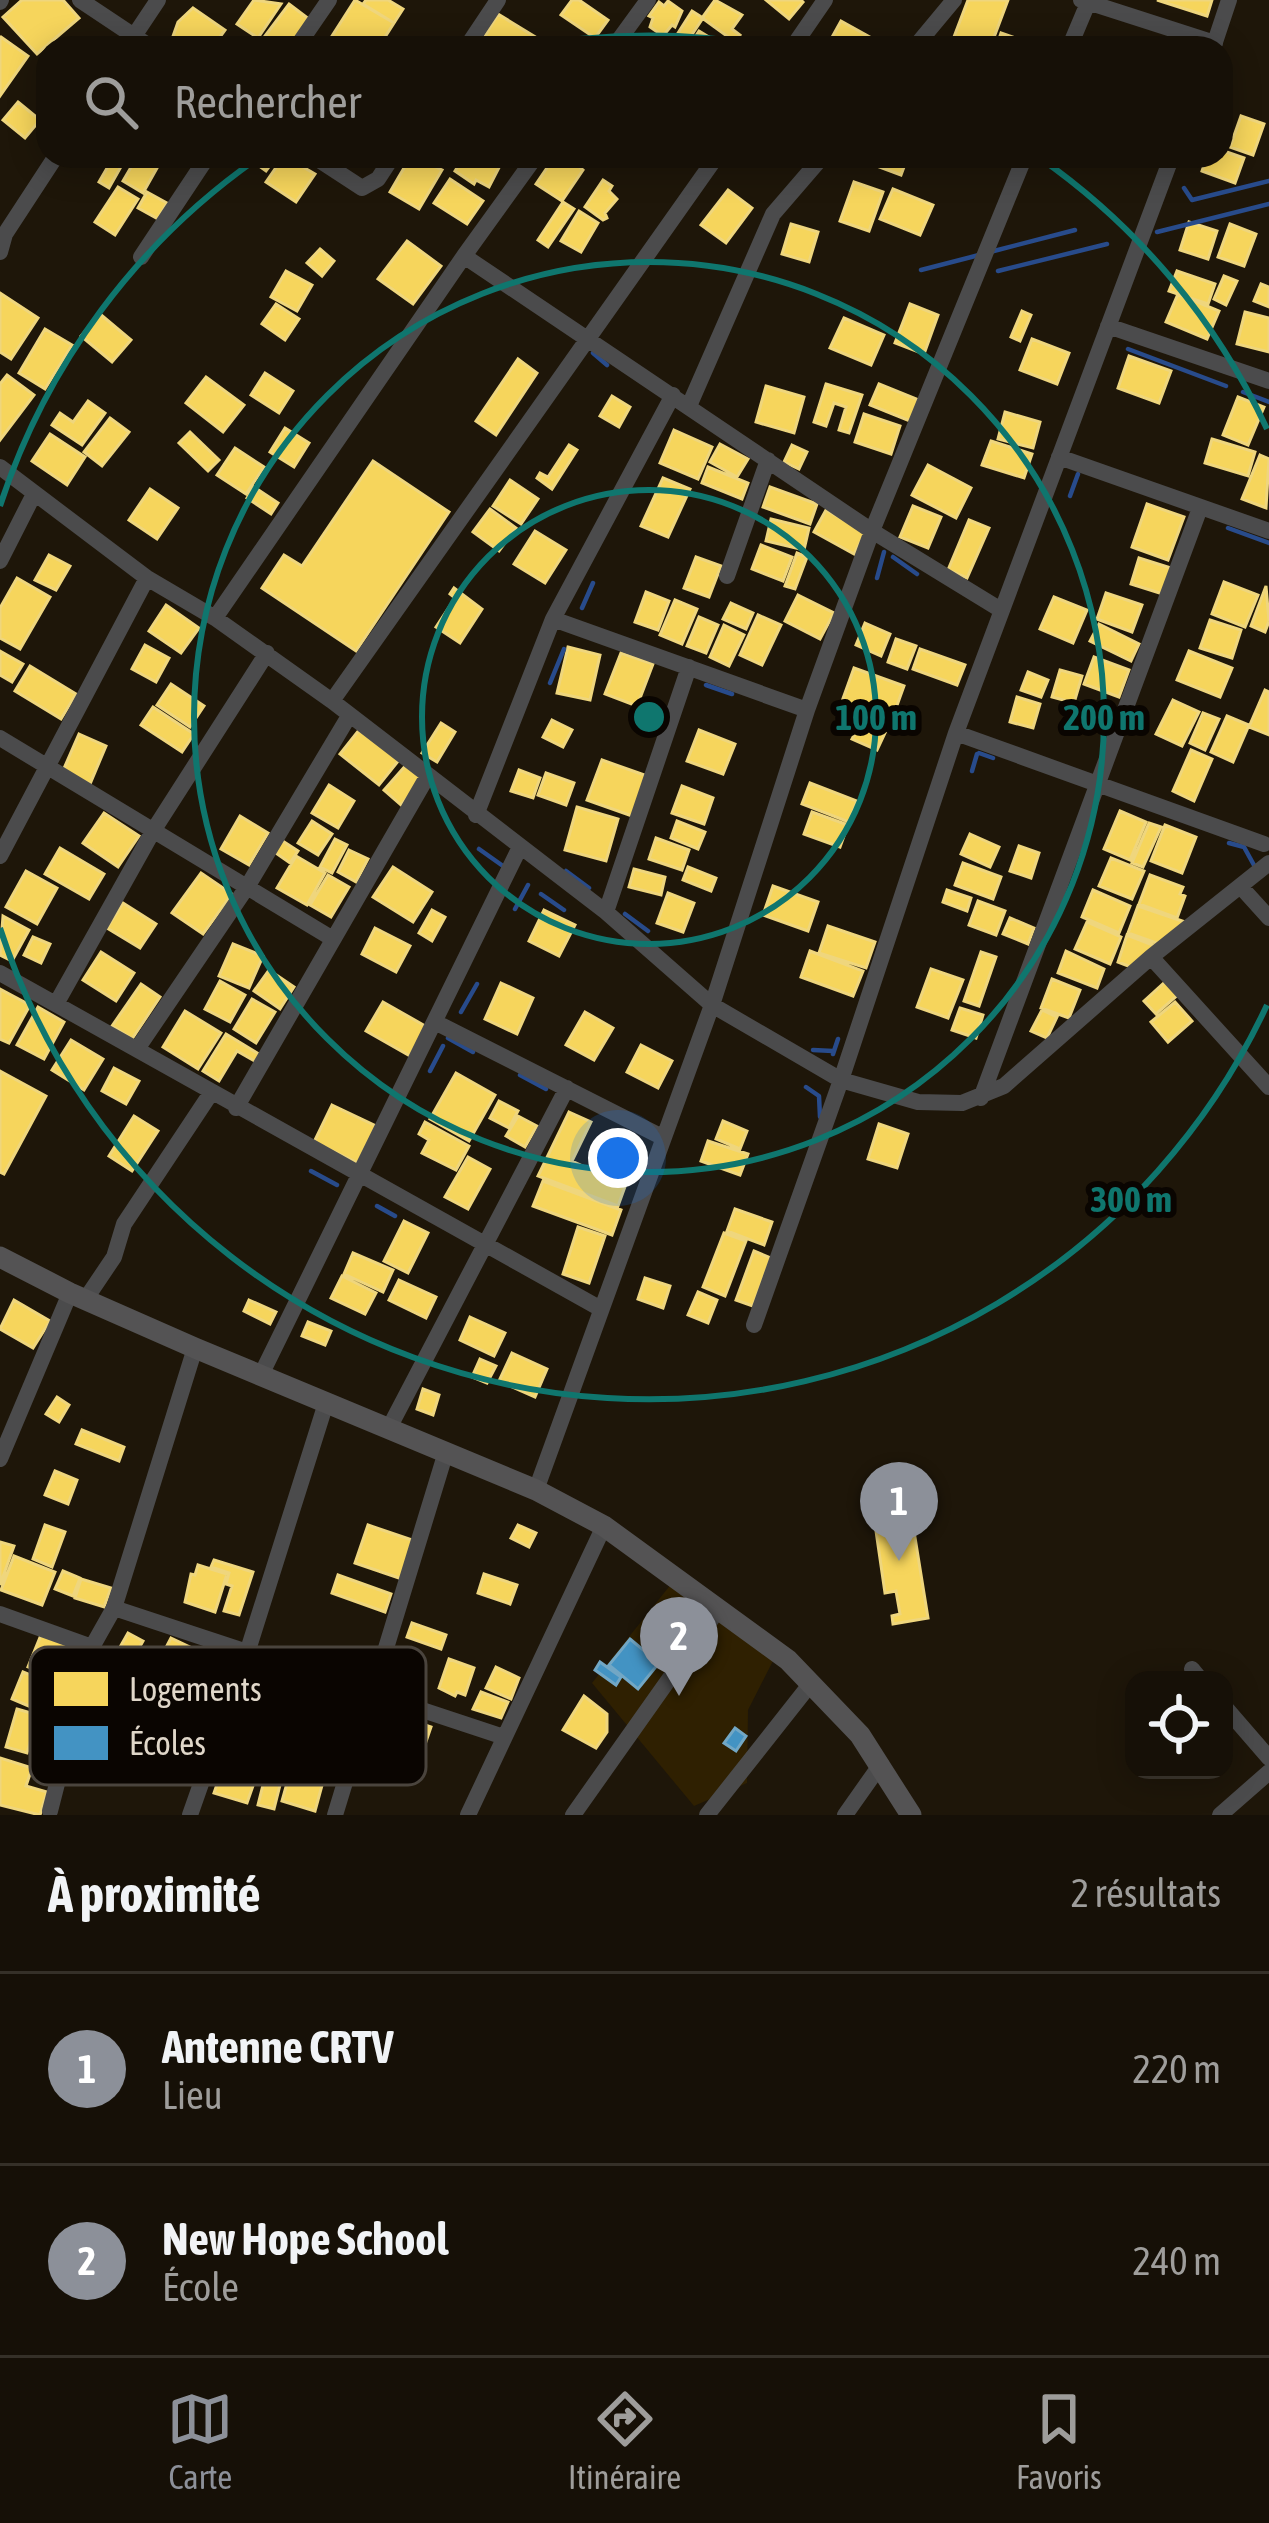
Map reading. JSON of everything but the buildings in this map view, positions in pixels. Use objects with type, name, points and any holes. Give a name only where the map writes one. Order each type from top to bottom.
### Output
[{"type":"main road","points":[[0,1257],[195,1348],[536,1490],[604,1526],[812,1682],[881,1764],[911,1815]]},
{"type":"street","points":[[80,0],[124,36]]},
{"type":"street","points":[[133,36],[158,0]]},
{"type":"street","points":[[304,36],[329,0]]},
{"type":"street","points":[[474,36],[498,0]]},
{"type":"street","points":[[622,36],[648,0]]},
{"type":"street","points":[[800,36],[825,0]]},
{"type":"street","points":[[924,36],[954,0]]},
{"type":"street","points":[[1217,36],[1229,0]]},
{"type":"street","points":[[1074,36],[1084,2],[1187,36]]},
{"type":"street","points":[[0,252],[5,234],[48,168]]},
{"type":"street","points":[[140,257],[200,168]]},
{"type":"street","points":[[331,168],[362,188],[378,179],[385,168]]},
{"type":"street","points":[[215,618],[527,168]]},
{"type":"street","points":[[332,701],[708,168]]},
{"type":"street","points":[[689,406],[773,214],[813,168]]},
{"type":"street","points":[[536,1490],[712,1005],[806,710],[872,531],[1020,168]]},
{"type":"street","points":[[754,1325],[956,733],[1167,168]]},
{"type":"street","points":[[464,256],[872,531],[1001,610]]},
{"type":"street","points":[[1108,326],[1269,381]]},
{"type":"street","points":[[476,815],[554,619],[673,395]]},
{"type":"street","points":[[1059,457],[1269,531]]},
{"type":"street","points":[[728,576],[768,460]]},
{"type":"street","points":[[0,467],[147,578],[267,652],[332,701],[606,912],[712,1005],[841,1079],[941,1105],[981,1098],[1004,1086],[1151,957],[1246,882],[1268,846],[956,733]]},
{"type":"street","points":[[0,560],[34,494]]},
{"type":"street","points":[[981,1098],[1200,508]]},
{"type":"street","points":[[0,856],[147,578]]},
{"type":"street","points":[[554,619],[806,710]]},
{"type":"street","points":[[56,1004],[153,831],[267,652]]},
{"type":"street","points":[[606,912],[689,667]]},
{"type":"street","points":[[137,1049],[247,887],[350,716]]},
{"type":"street","points":[[0,738],[334,939]]},
{"type":"street","points":[[236,1108],[427,777]]},
{"type":"street","points":[[261,1375],[519,849]]},
{"type":"street","points":[[1246,882],[1269,918]]},
{"type":"street","points":[[1151,957],[1269,1087]]},
{"type":"street","points":[[0,973],[601,1309]]},
{"type":"street","points":[[435,1022],[662,1137]]},
{"type":"street","points":[[388,1430],[567,1088]]},
{"type":"street","points":[[0,1459],[78,1297],[114,1257],[124,1224],[211,1093]]},
{"type":"street","points":[[0,1614],[92,1647],[113,1609],[195,1348]]},
{"type":"street","points":[[249,1647],[326,1403]]},
{"type":"street","points":[[386,1647],[445,1455]]},
{"type":"street","points":[[468,1815],[604,1526]]},
{"type":"street","points":[[113,1609],[238,1647]]},
{"type":"street","points":[[573,1815],[718,1610]]},
{"type":"street","points":[[707,1815],[812,1682]]},
{"type":"street","points":[[426,1713],[504,1737]]},
{"type":"street","points":[[1233,1716],[1269,1758]]},
{"type":"street","points":[[845,1815],[881,1764]]},
{"type":"street","points":[[1220,1815],[1269,1772]]},
{"type":"street","points":[[50,1811],[57,1785]]},
{"type":"street","points":[[190,1815],[201,1785]]},
{"type":"street","points":[[335,1815],[344,1785]]},
{"type":"shaded area","points":[[672,1583],[775,1657],[748,1710],[747,1783],[694,1806],[592,1683]]},
{"type":"waterway","points":[[1184,188],[1192,200],[1269,181]]},
{"type":"waterway","points":[[1157,232],[1269,204]]},
{"type":"waterway","points":[[990,252],[1075,230]]},
{"type":"waterway","points":[[998,271],[1107,244]]},
{"type":"waterway","points":[[921,270],[979,255]]},
{"type":"waterway","points":[[1128,349],[1226,386]]},
{"type":"waterway","points":[[593,353],[607,365]]},
{"type":"waterway","points":[[1243,392],[1269,402]]},
{"type":"waterway","points":[[1070,496],[1078,474]]},
{"type":"waterway","points":[[1228,528],[1269,543]]},
{"type":"waterway","points":[[877,578],[884,552]]},
{"type":"waterway","points":[[893,557],[917,574]]},
{"type":"waterway","points":[[582,608],[593,583]]},
{"type":"waterway","points":[[550,683],[564,649]]},
{"type":"waterway","points":[[706,685],[732,694]]},
{"type":"waterway","points":[[979,753],[993,758]]},
{"type":"waterway","points":[[972,771],[977,754]]},
{"type":"waterway","points":[[1229,843],[1244,847],[1255,867]]},
{"type":"waterway","points":[[479,849],[503,866]]},
{"type":"waterway","points":[[566,871],[589,888]]},
{"type":"waterway","points":[[515,909],[528,885]]},
{"type":"waterway","points":[[541,894],[564,910]]},
{"type":"waterway","points":[[625,914],[648,931]]},
{"type":"waterway","points":[[461,1012],[477,984]]},
{"type":"waterway","points":[[448,1038],[473,1052]]},
{"type":"waterway","points":[[833,1054],[838,1039]]},
{"type":"waterway","points":[[430,1071],[443,1046]]},
{"type":"waterway","points":[[813,1050],[833,1051]]},
{"type":"waterway","points":[[520,1075],[546,1089]]},
{"type":"waterway","points":[[806,1087],[819,1096],[820,1117]]},
{"type":"waterway","points":[[311,1171],[337,1185]]},
{"type":"waterway","points":[[377,1206],[395,1216]]},
{"type":"place","name":"Antenne CRTV","points":[[899,1561]]},
{"type":"place","name":"New Hope School","points":[[679,1696]]}]
